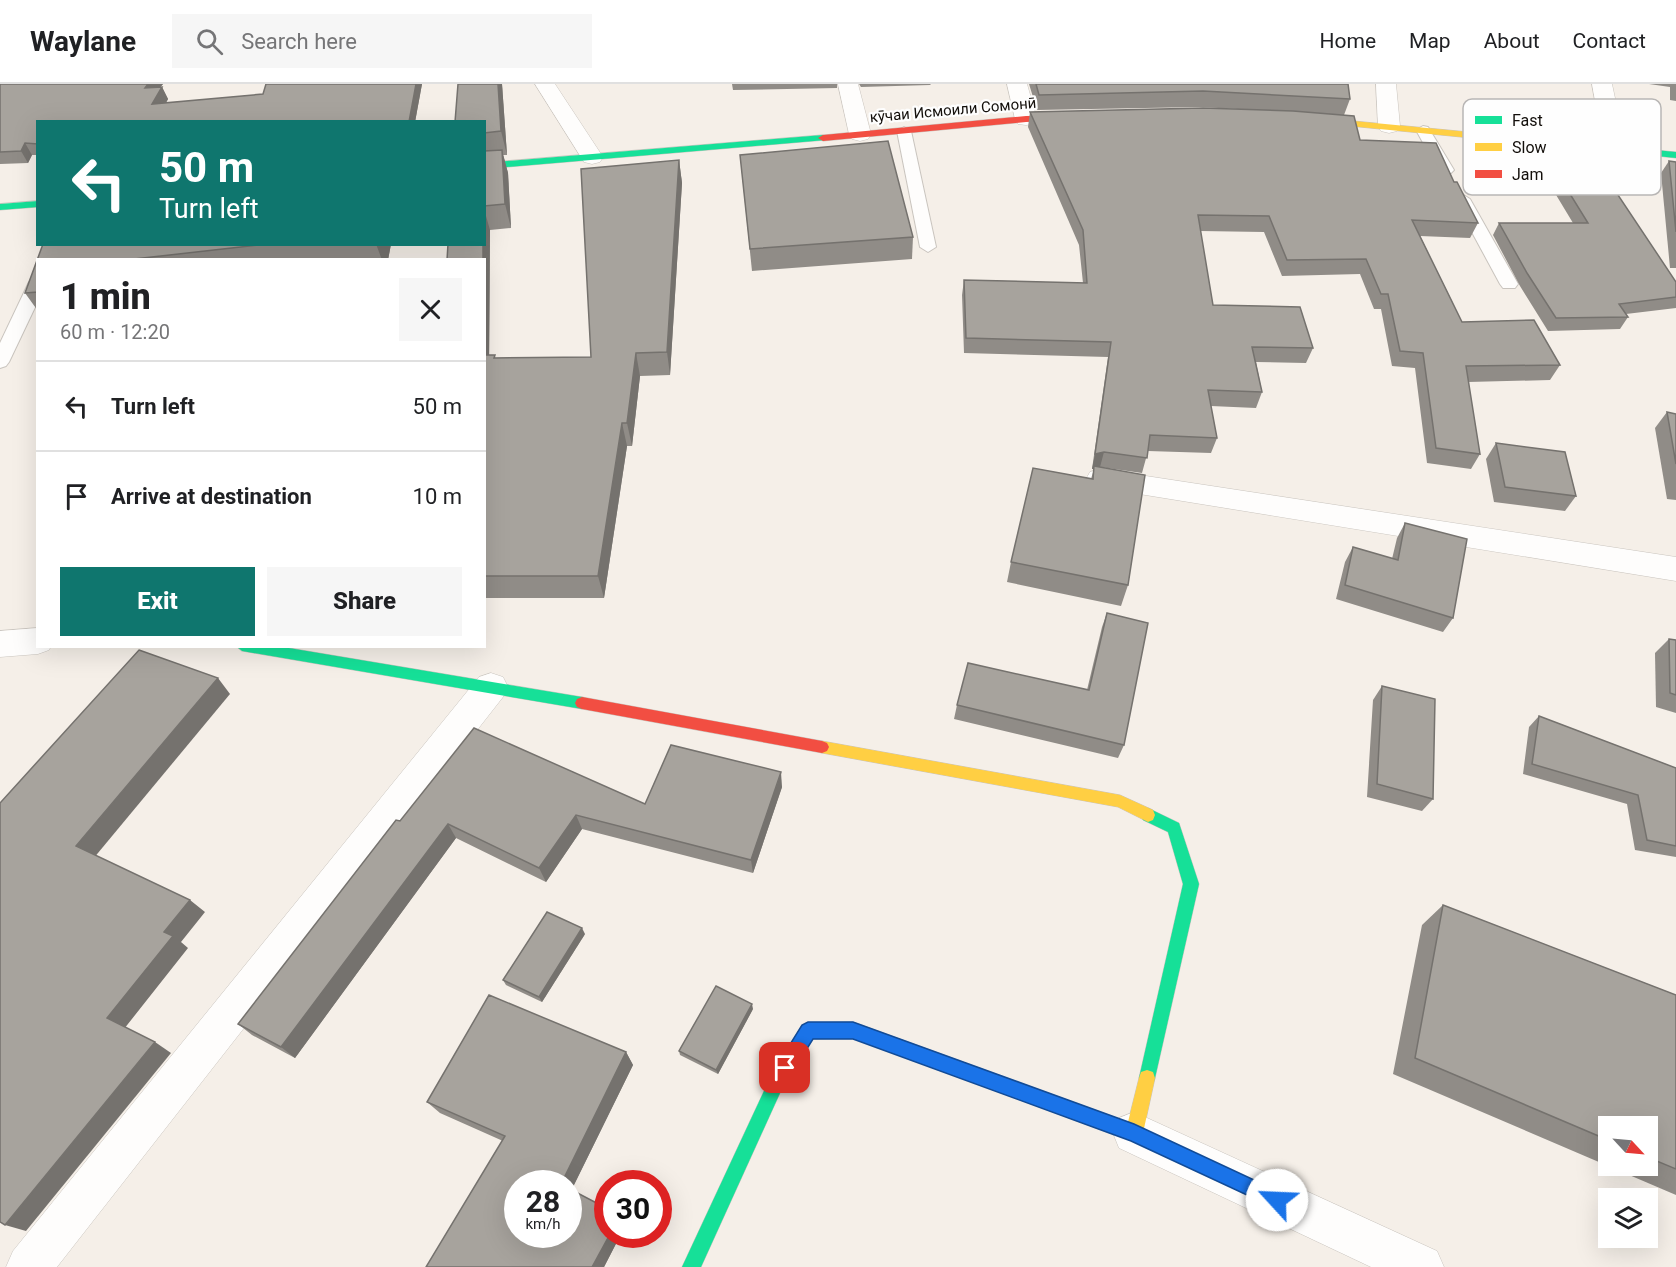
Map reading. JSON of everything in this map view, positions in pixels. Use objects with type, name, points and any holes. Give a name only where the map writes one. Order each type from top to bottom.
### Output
[{"type":"street","points":[[545,84],[592,157]]},
{"type":"street","points":[[848,84],[860,134]]},
{"type":"street","points":[[1017,84],[1026,119]]},
{"type":"street","points":[[1386,84],[1389,126]]},
{"type":"street","points":[[1602,84],[1605,99]]},
{"type":"street","name":"кӯчаи Исмоили Сомонӣ","points":[[486,166],[1026,119],[1094,117]]},
{"type":"street","points":[[1299,119],[1463,134]]},
{"type":"street","points":[[1661,155],[1676,156]]},
{"type":"street","points":[[0,207],[36,204]]},
{"type":"street","points":[[1100,479],[1676,569]]},
{"type":"street","points":[[0,644],[36,641]]},
{"type":"street","points":[[254,648],[491,687],[1120,801],[1174,828],[1191,884],[1134,1133]]},
{"type":"street","points":[[29,1267],[491,687]]},
{"type":"street","points":[[691,1267],[774,1086],[808,1031],[853,1030],[1134,1133],[1421,1267]]},
{"type":"lane","points":[[1423,130],[1509,284]]},
{"type":"lane","points":[[904,131],[928,247]]},
{"type":"lane","points":[[0,362],[36,286]]},
{"type":"building","points":[[0,84],[148,84],[145,88],[162,87],[152,104],[263,94],[266,84],[416,84],[409,120],[36,120],[36,144],[25,143],[21,151],[0,152]]},
{"type":"building","points":[[458,84],[498,84],[501,131],[486,133],[486,120],[455,120]]},
{"type":"building","points":[[1036,84],[1348,84],[1350,99],[1203,91],[1039,95]]},
{"type":"building","points":[[1203,108],[1293,111],[1354,116],[1360,140],[1436,143],[1454,182],[1457,182],[1478,223],[1412,220],[1462,322],[1534,320],[1560,365],[1466,366],[1480,454],[1436,448],[1423,353],[1400,351],[1388,294],[1381,294],[1366,259],[1287,260],[1269,216],[1198,215],[1213,305],[1300,307],[1313,348],[1252,347],[1262,392],[1208,390],[1217,438],[1150,435],[1147,458],[1104,452],[1095,454],[1111,342],[966,338],[964,280],[1087,283],[1083,230],[1030,112]]},
{"type":"building","points":[[888,141],[913,237],[750,249],[740,155]]},
{"type":"building","points":[[502,150],[505,204],[486,206],[486,151]]},
{"type":"building","points":[[679,160],[667,352],[636,353],[627,423],[622,423],[598,576],[486,576],[486,355],[495,355],[494,358],[591,357],[581,169]]},
{"type":"building","points":[[1669,161],[1676,162],[1676,232]]},
{"type":"building","points":[[1571,195],[1618,195],[1676,282],[1676,297],[1619,304],[1628,317],[1556,318],[1499,223],[1588,223]]},
{"type":"building","points":[[42,246],[250,246],[143,258],[38,258]]},
{"type":"building","points":[[448,246],[483,246],[483,258],[447,258]]},
{"type":"building","points":[[36,263],[36,292],[25,293]]},
{"type":"building","points":[[1667,412],[1676,414],[1676,464]]},
{"type":"building","points":[[1496,443],[1565,452],[1576,496],[1505,487]]},
{"type":"building","points":[[1094,466],[1145,475],[1128,585],[1011,562],[1033,468],[1093,479]]},
{"type":"building","points":[[1405,523],[1467,539],[1453,618],[1345,585],[1353,547],[1398,560]]},
{"type":"building","points":[[1107,613],[1148,623],[1124,745],[957,705],[968,663],[1089,690]]},
{"type":"building","points":[[1669,639],[1676,640],[1676,695],[1670,693]]},
{"type":"building","points":[[139,650],[218,678],[76,846],[190,900],[164,932],[173,936],[107,1018],[155,1042],[5,1225],[0,1222],[0,803]]},
{"type":"building","points":[[1382,686],[1435,699],[1433,799],[1377,784]]},
{"type":"building","points":[[1539,716],[1676,768],[1676,846],[1647,840],[1638,795],[1532,764]]},
{"type":"building","points":[[474,728],[645,804],[671,745],[781,772],[751,860],[576,815],[539,868],[448,824],[281,1047],[238,1024],[396,820],[400,821]]},
{"type":"building","points":[[1443,905],[1676,995],[1676,1169],[1658,1162],[1658,1116],[1598,1116],[1598,1136],[1415,1058]]},
{"type":"building","points":[[547,912],[582,928],[539,997],[503,980]]},
{"type":"building","points":[[716,986],[752,1004],[716,1070],[679,1051]]},
{"type":"building","points":[[489,995],[626,1052],[568,1170],[504,1170],[504,1248],[582,1248],[582,1195],[594,1202],[594,1248],[602,1248],[592,1267],[426,1267],[505,1136],[427,1102]]},
{"type":"traffic: fast","points":[[486,166],[823,138]]},
{"type":"traffic: fast","points":[[1661,154],[1676,155]]},
{"type":"traffic: fast","points":[[0,207],[36,204]]},
{"type":"traffic: fast","points":[[254,648],[582,703]]},
{"type":"traffic: fast","points":[[1147,1078],[1191,884],[1174,828],[1148,815]]},
{"type":"traffic: fast","points":[[691,1267],[777,1082]]},
{"type":"traffic: slow","points":[[1312,120],[1463,134]]},
{"type":"traffic: slow","points":[[822,747],[1120,801],[1148,815]]},
{"type":"traffic: slow","points":[[777,1082],[808,1031],[853,1030],[1134,1133],[1147,1078]]},
{"type":"traffic: jam","points":[[823,138],[1026,119],[1075,118]]},
{"type":"traffic: jam","points":[[582,703],[822,747]]},
{"type":"route","points":[[785,1068],[808,1031],[853,1030],[1134,1133],[1277,1200]]}]
